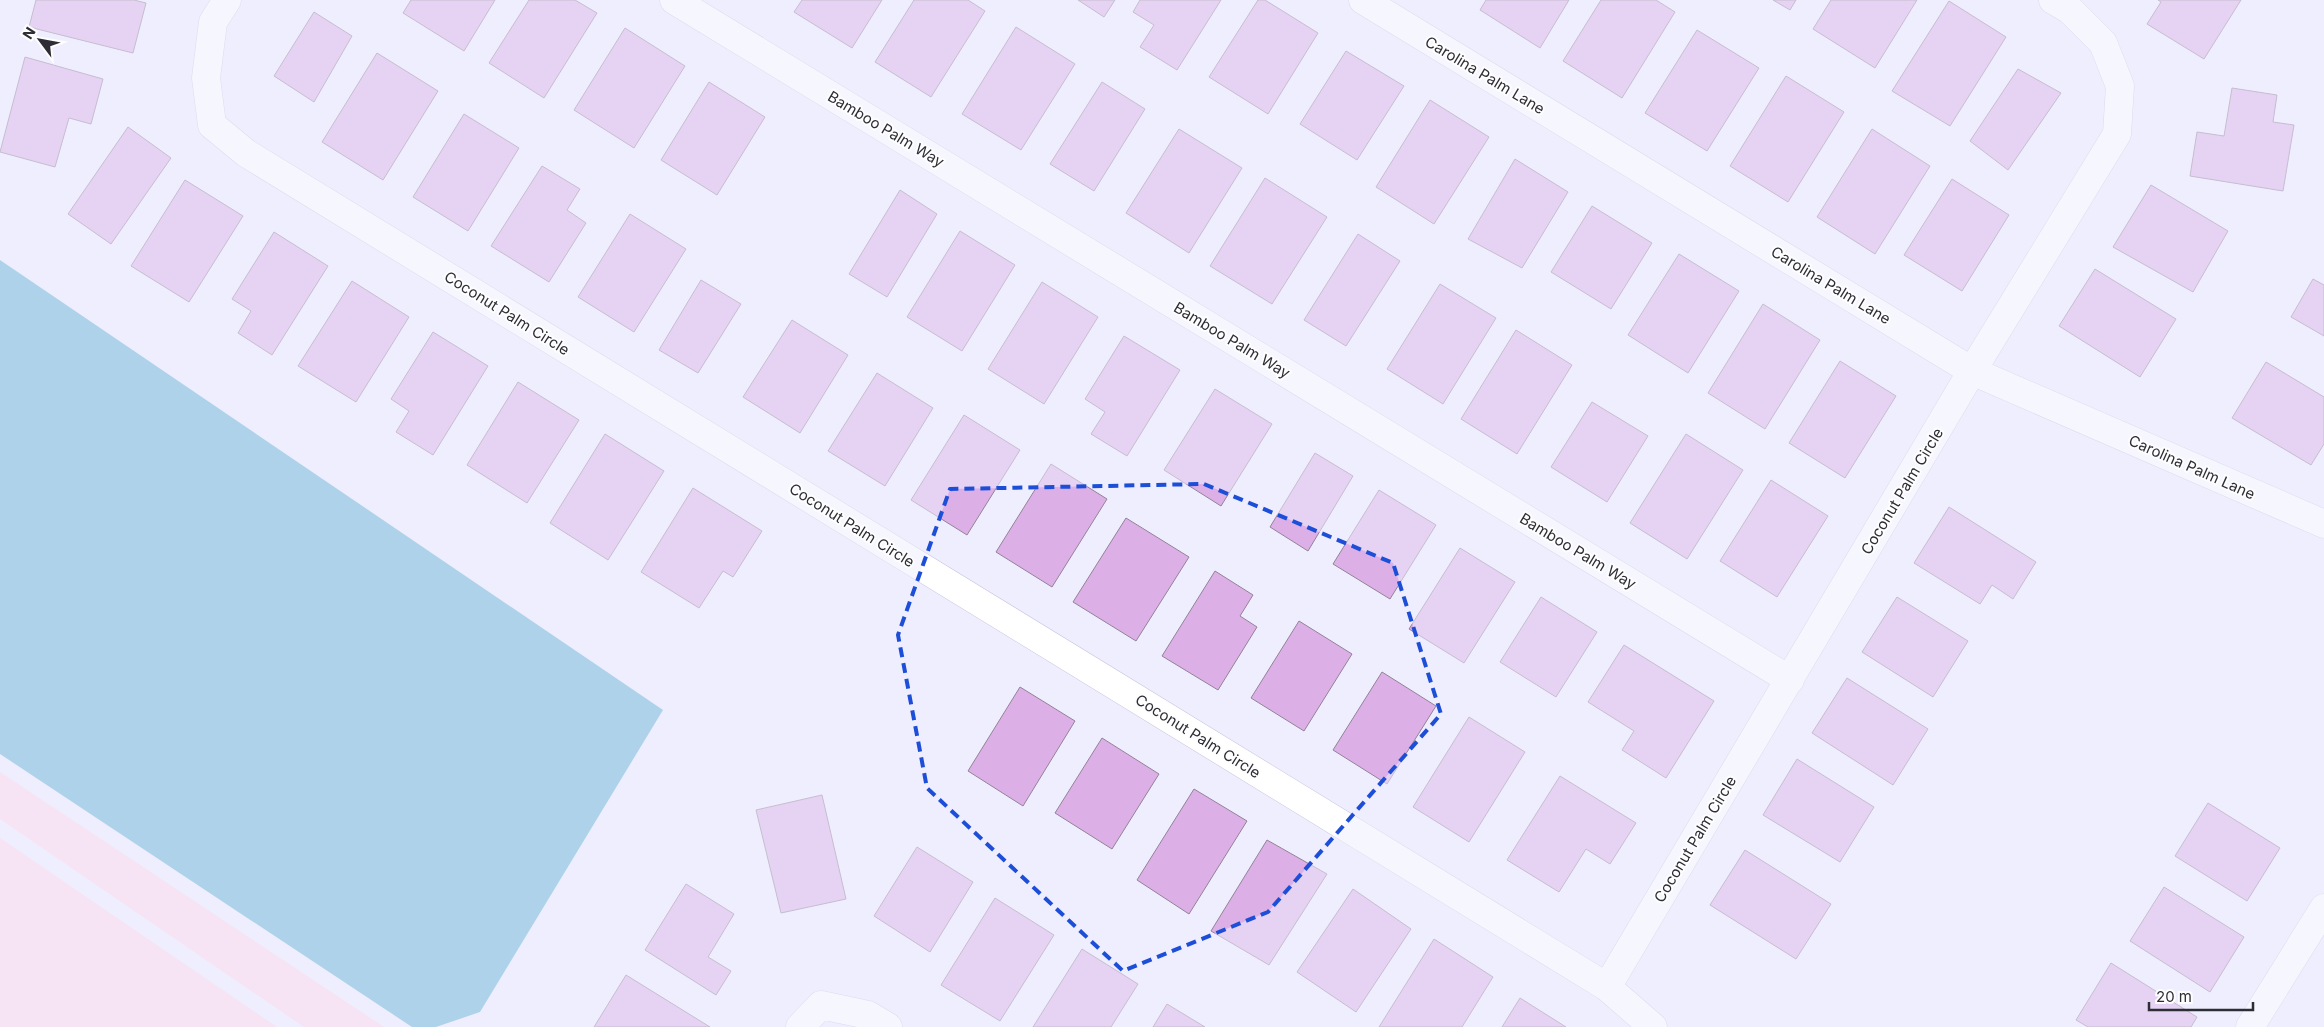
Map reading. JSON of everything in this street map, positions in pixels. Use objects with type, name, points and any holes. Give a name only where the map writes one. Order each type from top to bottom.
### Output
[{"type":"street","name":"Coconut Palm Circle","points":[[227,0],[213,22],[206,78],[212,125],[246,153],[1607,987],[1653,1027]]},
{"type":"street","name":"Bamboo Palm Way","points":[[674,0],[1790,680]]},
{"type":"street","name":"Carolina Palm Lane","points":[[1363,0],[1972,371],[2324,524]]},
{"type":"street","name":"Coconut Palm Circle","points":[[1607,987],[1972,371],[2117,134],[2120,86],[2103,43],[2070,10],[2053,0]]},
{"type":"street","points":[[2250,1027],[2324,908]]},
{"type":"street","points":[[800,1027],[821,1005],[868,1015],[888,1027]]},
{"type":"highlighted area","points":[[1204,484],[1393,563],[1441,714],[1268,912],[1123,971],[927,788],[898,635],[950,489]]},
{"type":"shaded area","points":[[0,772],[384,1027],[304,1027],[0,819]]},
{"type":"shaded area","points":[[0,838],[277,1027],[0,1027]]},
{"type":"water","points":[[0,260],[663,710],[480,1012],[436,1027],[412,1027],[0,754]]},
{"type":"building","points":[[36,0],[134,0],[146,3],[133,53],[29,27]]},
{"type":"building","points":[[411,0],[495,0],[464,51],[403,13]]},
{"type":"building","points":[[529,0],[575,0],[597,13],[544,98],[489,63]]},
{"type":"building","points":[[802,0],[882,0],[852,48],[794,12]]},
{"type":"building","points":[[914,0],[968,0],[985,11],[931,97],[875,62]]},
{"type":"building","points":[[1078,0],[1115,0],[1104,17]]},
{"type":"building","points":[[1140,0],[1221,0],[1177,70],[1140,47],[1154,25],[1133,12]]},
{"type":"building","points":[[1258,0],[1265,0],[1318,33],[1268,114],[1209,77]]},
{"type":"building","points":[[1486,0],[1569,0],[1540,48],[1480,10]]},
{"type":"building","points":[[1601,0],[1656,0],[1675,12],[1622,98],[1563,61]]},
{"type":"building","points":[[1773,0],[1796,0],[1790,10]]},
{"type":"building","points":[[1831,0],[1917,0],[1875,68],[1813,29]]},
{"type":"building","points":[[2158,0],[2241,0],[2204,59],[2147,24],[2161,2]]},
{"type":"building","points":[[1949,1],[2006,37],[1950,126],[1892,91]]},
{"type":"building","points":[[314,12],[352,36],[314,102],[274,76]]},
{"type":"building","points":[[1016,27],[1075,64],[1021,150],[962,114]]},
{"type":"building","points":[[625,28],[685,66],[634,148],[574,110]]},
{"type":"building","points":[[1697,30],[1759,68],[1707,151],[1645,113]]},
{"type":"building","points":[[1346,51],[1404,86],[1357,160],[1300,124]]},
{"type":"building","points":[[377,53],[438,91],[383,180],[322,142]]},
{"type":"building","points":[[25,57],[103,79],[91,124],[69,118],[55,167],[0,152]]},
{"type":"building","points":[[2018,69],[2061,93],[2008,170],[1970,141]]},
{"type":"building","points":[[1786,76],[1844,112],[1788,202],[1730,166]]},
{"type":"building","points":[[709,82],[765,117],[717,195],[661,160]]},
{"type":"building","points":[[1102,82],[1145,109],[1094,191],[1050,164]]},
{"type":"building","points":[[2232,88],[2277,95],[2273,122],[2294,125],[2283,191],[2190,176],[2197,132],[2224,136]]},
{"type":"building","points":[[1430,100],[1489,137],[1434,224],[1376,187]]},
{"type":"building","points":[[464,114],[519,148],[468,231],[413,197]]},
{"type":"building","points":[[128,127],[171,158],[111,244],[68,214]]},
{"type":"building","points":[[1179,129],[1242,168],[1189,253],[1126,213]]},
{"type":"building","points":[[1872,129],[1930,166],[1875,254],[1817,217]]},
{"type":"building","points":[[1515,159],[1568,192],[1522,268],[1468,239]]},
{"type":"building","points":[[542,166],[580,189],[567,210],[586,223],[549,282],[491,246]]},
{"type":"building","points":[[1265,178],[1327,217],[1272,304],[1210,266]]},
{"type":"building","points":[[1952,179],[2009,215],[1962,291],[1904,255]]},
{"type":"building","points":[[185,180],[243,216],[189,302],[131,266]]},
{"type":"building","points":[[2151,185],[2228,231],[2193,292],[2113,247]]},
{"type":"building","points":[[900,190],[937,214],[887,297],[849,274]]},
{"type":"building","points":[[1592,206],[1652,243],[1611,309],[1551,272]]},
{"type":"building","points":[[630,214],[686,249],[634,332],[578,297]]},
{"type":"building","points":[[960,231],[1015,265],[962,351],[907,317]]},
{"type":"building","points":[[274,232],[328,266],[272,355],[238,333],[251,311],[232,299]]},
{"type":"building","points":[[1358,234],[1400,261],[1346,346],[1304,320]]},
{"type":"building","points":[[1679,254],[1739,291],[1688,373],[1628,335]]},
{"type":"building","points":[[2095,269],[2176,319],[2140,377],[2059,326]]},
{"type":"building","points":[[2313,279],[2324,285],[2324,336],[2291,317]]},
{"type":"building","points":[[701,280],[741,304],[698,373],[659,350]]},
{"type":"building","points":[[352,281],[409,317],[356,402],[298,366]]},
{"type":"building","points":[[1042,282],[1098,317],[1044,404],[988,369]]},
{"type":"building","points":[[1440,284],[1496,318],[1443,404],[1387,369]]},
{"type":"building","points":[[1763,304],[1820,340],[1765,429],[1708,393]]},
{"type":"building","points":[[792,320],[848,355],[800,433],[743,397]]},
{"type":"building","points":[[1516,330],[1572,365],[1517,454],[1461,419]]},
{"type":"building","points":[[433,332],[488,366],[433,455],[396,432],[409,411],[391,399]]},
{"type":"building","points":[[1124,336],[1180,370],[1127,456],[1091,434],[1105,412],[1085,399]]},
{"type":"building","points":[[1840,361],[1896,396],[1845,478],[1789,443]]},
{"type":"building","points":[[2266,362],[2324,397],[2324,444],[2311,465],[2232,418]]},
{"type":"building","points":[[877,373],[933,408],[885,486],[828,451]]},
{"type":"building","points":[[518,382],[579,420],[527,503],[467,465]]},
{"type":"building","points":[[1215,389],[1272,424],[1221,506],[1164,470]]},
{"type":"building","points":[[1592,402],[1648,436],[1607,502],[1551,467]]},
{"type":"building","points":[[964,415],[1020,450],[967,535],[911,500]]},
{"type":"building","points":[[605,434],[664,471],[608,560],[550,523]]},
{"type":"building","points":[[1686,434],[1743,470],[1687,559],[1630,523]]},
{"type":"building","points":[[1315,453],[1353,476],[1308,551],[1270,527]]},
{"type":"building","points":[[1051,464],[1107,499],[1052,587],[996,552]]},
{"type":"building","points":[[1771,480],[1828,516],[1777,597],[1720,561]]},
{"type":"building","points":[[693,488],[762,531],[733,577],[723,571],[699,608],[641,572]]},
{"type":"building","points":[[1379,490],[1436,525],[1390,599],[1333,564]]},
{"type":"building","points":[[1949,507],[2036,562],[2013,599],[1992,585],[1980,604],[1914,563]]},
{"type":"building","points":[[1126,518],[1189,557],[1136,641],[1073,602]]},
{"type":"building","points":[[1460,548],[1515,582],[1464,663],[1409,629]]},
{"type":"building","points":[[1215,571],[1253,595],[1240,616],[1257,627],[1218,690],[1162,656]]},
{"type":"building","points":[[1541,597],[1597,632],[1556,697],[1500,662]]},
{"type":"building","points":[[1897,597],[1968,641],[1933,697],[1862,652]]},
{"type":"building","points":[[1299,621],[1352,654],[1304,731],[1251,698]]},
{"type":"building","points":[[1624,645],[1714,701],[1666,778],[1622,750],[1634,731],[1588,702]]},
{"type":"building","points":[[1382,672],[1436,706],[1387,784],[1333,750]]},
{"type":"building","points":[[1847,678],[1928,729],[1893,785],[1812,733]]},
{"type":"building","points":[[1020,687],[1075,721],[1023,806],[968,771]]},
{"type":"building","points":[[1469,717],[1525,752],[1469,842],[1413,807]]},
{"type":"building","points":[[1102,738],[1159,774],[1112,849],[1055,813]]},
{"type":"building","points":[[1797,759],[1874,807],[1840,862],[1763,815]]},
{"type":"building","points":[[1560,776],[1636,823],[1610,864],[1586,849],[1559,892],[1507,860]]},
{"type":"building","points":[[1194,789],[1247,821],[1189,914],[1137,880]]},
{"type":"building","points":[[822,795],[846,899],[781,913],[756,810]]},
{"type":"building","points":[[2208,803],[2280,848],[2247,901],[2175,856]]},
{"type":"building","points":[[1267,840],[1327,874],[1269,965],[1211,931]]},
{"type":"building","points":[[917,847],[973,882],[930,952],[874,916]]},
{"type":"building","points":[[1745,850],[1831,904],[1796,959],[1710,905]]},
{"type":"building","points":[[686,884],[734,914],[708,957],[731,971],[716,995],[645,950]]},
{"type":"building","points":[[2164,887],[2244,937],[2210,992],[2130,941]]},
{"type":"building","points":[[1353,889],[1411,929],[1356,1012],[1297,972]]},
{"type":"building","points":[[995,898],[1054,935],[1000,1021],[941,985]]},
{"type":"building","points":[[1434,939],[1493,977],[1462,1027],[1379,1027]]},
{"type":"building","points":[[1082,949],[1138,984],[1111,1027],[1033,1027]]},
{"type":"building","points":[[2111,963],[2197,1017],[2191,1027],[2088,1027],[2076,1020]]},
{"type":"building","points":[[626,975],[710,1027],[594,1027]]},
{"type":"building","points":[[1520,998],[1566,1027],[1502,1027]]},
{"type":"building","points":[[1167,1004],[1205,1027],[1153,1027]]}]
